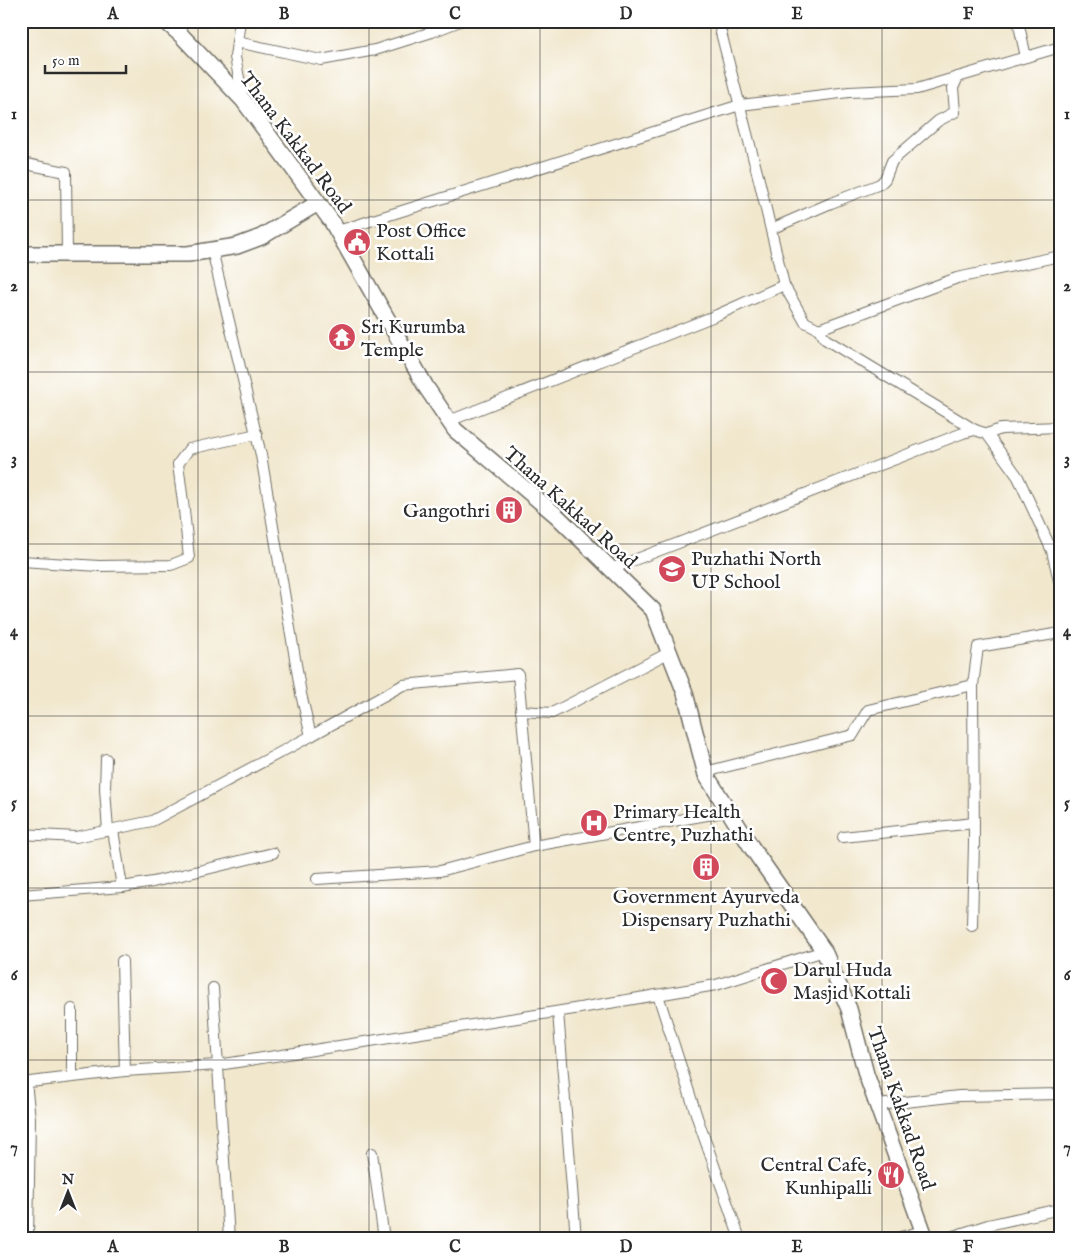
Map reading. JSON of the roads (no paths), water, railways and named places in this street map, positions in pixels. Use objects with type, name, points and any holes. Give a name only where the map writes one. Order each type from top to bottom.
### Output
[{"type":"main road","name":"Thana Kakkad Road","points":[[165,21],[244,100],[338,231],[426,387],[455,430],[556,515],[653,610],[685,693],[705,772],[752,848],[824,951],[849,1008],[866,1074],[925,1235]]},
{"type":"main road","points":[[21,254],[188,254],[238,246],[261,237],[318,203]]},
{"type":"street","points":[[240,21],[235,56],[244,100]]},
{"type":"street","points":[[237,42],[321,60],[375,50],[460,21]]},
{"type":"street","points":[[718,21],[784,285],[805,322],[819,329],[825,340],[975,430],[987,434],[1018,477],[1057,561],[1060,585]]},
{"type":"street","points":[[1018,21],[1026,58]]},
{"type":"street","points":[[338,231],[740,106],[849,92],[917,89],[1060,47]]},
{"type":"street","points":[[771,228],[880,184],[885,179],[892,161],[938,121],[955,112],[953,88],[958,77]]},
{"type":"street","points":[[21,163],[66,172],[67,253]]},
{"type":"street","points":[[212,250],[257,434],[300,694],[311,736]]},
{"type":"street","points":[[819,329],[957,278],[1060,256]]},
{"type":"street","points":[[449,421],[717,315],[784,285]]},
{"type":"street","points":[[987,434],[1001,429],[1060,427]]},
{"type":"street","points":[[611,569],[954,436],[975,430]]},
{"type":"street","points":[[21,561],[126,566],[171,565],[189,558],[178,464],[190,449],[257,434]]},
{"type":"street","points":[[972,926],[974,823],[973,685],[978,647],[1060,633]]},
{"type":"street","points":[[521,711],[552,713],[670,652]]},
{"type":"street","points":[[21,834],[76,838],[152,821],[403,685],[518,674],[534,846]]},
{"type":"street","points":[[705,772],[853,735],[868,710],[973,685]]},
{"type":"street","points":[[106,759],[105,789],[122,887]]},
{"type":"street","points":[[317,879],[440,871],[534,846],[729,811]]},
{"type":"street","points":[[843,838],[974,823]]},
{"type":"street","points":[[21,895],[122,887],[162,880],[273,853]]},
{"type":"street","points":[[28,1239],[30,1119],[24,1082],[125,1071],[218,1065],[558,1012],[716,985],[824,951]]},
{"type":"street","points":[[122,961],[125,1071]]},
{"type":"street","points":[[213,988],[229,1239]]},
{"type":"street","points":[[658,995],[698,1120],[740,1239]]},
{"type":"street","points":[[72,1010],[72,1077]]},
{"type":"street","points":[[558,1012],[576,1239]]},
{"type":"street","points":[[878,1105],[958,1096],[1060,1094]]},
{"type":"street","points":[[372,1152],[384,1239]]},
{"type":"street","points":[[944,1239],[988,1225],[1060,1210]]},
{"type":"street","points":[[893,1239],[925,1235]]},
{"type":"place","name":"Post Office Kottali","points":[[357,242]]},
{"type":"place","name":"Sri Kurumba Temple","points":[[342,337]]},
{"type":"place","name":"Gangothri","points":[[509,510]]},
{"type":"place","name":"Puzhathi North UP School","points":[[672,569]]},
{"type":"place","name":"Primary Health Centre, Puzhathi","points":[[594,823]]},
{"type":"place","name":"Government Ayurveda Dispensary Puzhathi","points":[[706,867]]},
{"type":"place","name":"Darul Huda Masjid Kottali","points":[[774,981]]},
{"type":"place","name":"Central Cafe, Kunhipalli","points":[[891,1175]]}]
